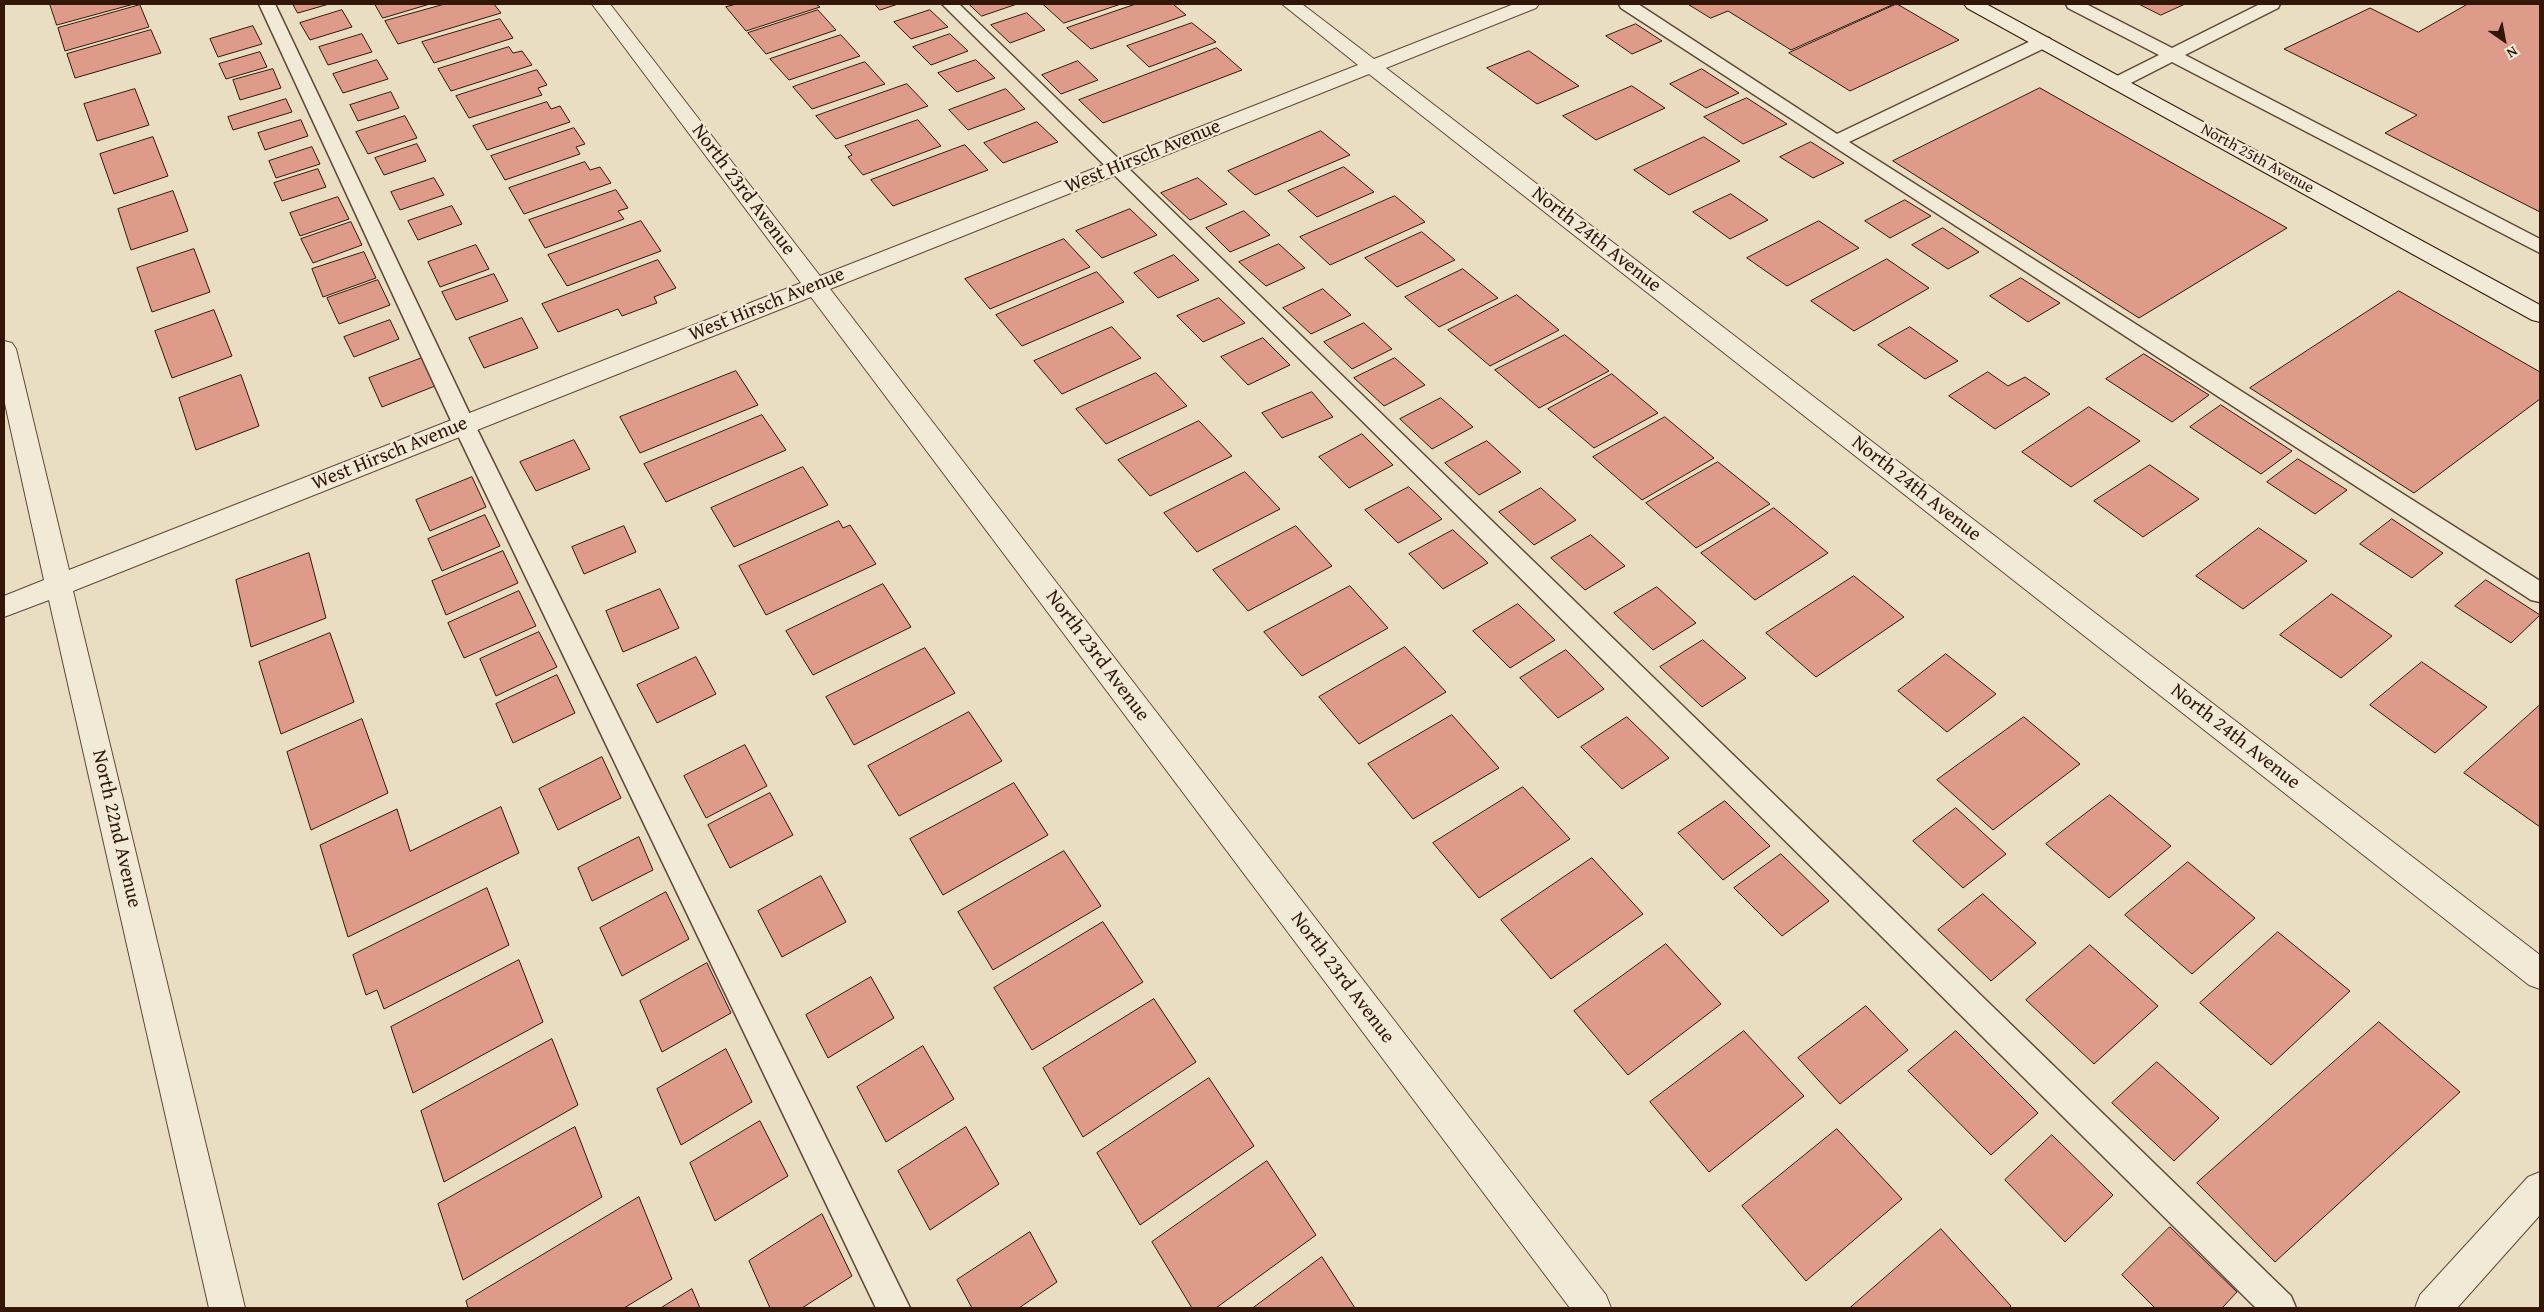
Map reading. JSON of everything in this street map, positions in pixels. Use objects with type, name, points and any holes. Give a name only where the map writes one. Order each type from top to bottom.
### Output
[{"type":"street","name":"North 23rd Avenue","points":[[601,4],[1593,1308]]},
{"type":"street","name":"North 24th Avenue","points":[[1291,4],[2540,974]]},
{"type":"street","name":"West Hirsch Avenue","points":[[4,607],[1530,4]]},
{"type":"street","name":"North 25th Avenue","points":[[1973,4],[2540,315]]},
{"type":"street","name":"North 22nd Avenue","points":[[4,350],[227,1308]]},
{"type":"street","points":[[2433,1308],[2540,1189]]},
{"type":"lane","points":[[267,4],[464,425],[893,1308]]},
{"type":"lane","points":[[950,4],[2279,1308]]},
{"type":"lane","points":[[1627,4],[1836,141],[2540,593]]},
{"type":"lane","points":[[2074,4],[2540,248]]},
{"type":"lane","points":[[2117,83],[2272,4]]},
{"type":"lane","points":[[1836,141],[2043,42]]},
{"type":"building","points":[[50,4],[134,4],[57,25]]},
{"type":"building","points":[[293,4],[329,4],[298,13]]},
{"type":"building","points":[[375,4],[430,4],[383,18]]},
{"type":"building","points":[[445,4],[494,4],[501,13],[398,44],[385,21]]},
{"type":"building","points":[[737,4],[816,4],[820,7],[746,31],[726,7]]},
{"type":"building","points":[[875,4],[898,4],[880,10]]},
{"type":"building","points":[[969,4],[1017,4],[982,16]]},
{"type":"building","points":[[1043,4],[1121,4],[1064,23]]},
{"type":"building","points":[[1136,4],[1173,4],[1186,15],[1091,49],[1067,28]]},
{"type":"building","points":[[1688,4],[1894,4],[1791,50],[1728,11],[1711,18]]},
{"type":"building","points":[[1897,4],[1959,40],[1850,91],[1789,53]]},
{"type":"building","points":[[2139,4],[2185,4],[2161,15]]},
{"type":"building","points":[[2468,4],[2540,4],[2540,212],[2385,133],[2417,115],[2284,49],[2370,8],[2418,32]]},
{"type":"building","points":[[140,5],[149,27],[65,51],[58,28]]},
{"type":"building","points":[[342,10],[352,27],[310,40],[300,23]]},
{"type":"building","points":[[818,10],[836,30],[766,54],[748,33]]},
{"type":"building","points":[[930,10],[948,27],[911,39],[894,22]]},
{"type":"building","points":[[1027,13],[1045,30],[1010,43],[991,25]]},
{"type":"building","points":[[500,19],[513,38],[434,63],[422,42]]},
{"type":"building","points":[[1192,23],[1216,42],[1149,67],[1127,46]]},
{"type":"building","points":[[1636,24],[1662,41],[1632,54],[1606,36]]},
{"type":"building","points":[[253,26],[262,44],[218,57],[210,39]]},
{"type":"building","points":[[151,30],[161,53],[75,78],[67,54]]},
{"type":"building","points":[[362,34],[372,52],[328,65],[319,47]]},
{"type":"building","points":[[950,34],[968,51],[931,65],[913,47]]},
{"type":"building","points":[[841,35],[860,56],[789,80],[770,59]]},
{"type":"building","points":[[509,47],[513,53],[522,51],[532,65],[451,91],[438,69]]},
{"type":"building","points":[[1217,48],[1242,70],[1103,123],[1079,100]]},
{"type":"building","points":[[1529,51],[1579,86],[1537,104],[1487,68]]},
{"type":"building","points":[[260,52],[267,67],[226,79],[219,64]]},
{"type":"building","points":[[377,60],[388,79],[343,93],[333,74]]},
{"type":"building","points":[[976,60],[995,78],[957,92],[938,73]]},
{"type":"building","points":[[1078,61],[1098,80],[1061,94],[1042,75]]},
{"type":"building","points":[[865,62],[885,84],[812,109],[793,87]]},
{"type":"building","points":[[273,69],[281,88],[240,100],[233,80]]},
{"type":"building","points":[[1702,69],[1739,93],[1706,108],[1670,84]]},
{"type":"building","points":[[537,70],[547,85],[538,88],[542,95],[469,118],[456,96]]},
{"type":"building","points":[[907,84],[928,106],[836,139],[816,116]]},
{"type":"building","points":[[1632,86],[1665,108],[1596,140],[1563,116]]},
{"type":"building","points":[[2040,88],[2287,228],[2139,318],[1893,161]]},
{"type":"building","points":[[135,89],[149,125],[97,141],[84,104]]},
{"type":"building","points":[[1006,89],[1025,109],[968,130],[949,110]]},
{"type":"building","points":[[391,92],[399,108],[358,121],[350,105]]},
{"type":"building","points":[[1747,98],[1787,124],[1743,144],[1704,117]]},
{"type":"building","points":[[286,99],[292,112],[233,130],[228,117]]},
{"type":"building","points":[[547,102],[551,109],[560,106],[570,122],[487,150],[473,126]]},
{"type":"building","points":[[405,116],[417,138],[368,154],[356,132]]},
{"type":"building","points":[[301,120],[308,136],[265,150],[258,133]]},
{"type":"building","points":[[918,120],[941,146],[863,175],[848,157],[852,155],[845,146]]},
{"type":"building","points":[[1037,122],[1058,142],[1003,163],[984,143]]},
{"type":"building","points":[[574,128],[585,144],[576,147],[580,154],[505,180],[491,156]]},
{"type":"building","points":[[1321,131],[1350,155],[1255,195],[1228,171]]},
{"type":"building","points":[[153,137],[168,176],[114,194],[100,154]]},
{"type":"building","points":[[1704,137],[1740,161],[1669,195],[1634,170]]},
{"type":"building","points":[[1811,142],[1844,163],[1813,178],[1780,157]]},
{"type":"building","points":[[417,144],[426,161],[384,175],[375,158]]},
{"type":"building","points":[[965,145],[988,170],[893,206],[871,180]]},
{"type":"building","points":[[312,147],[320,164],[276,178],[269,161]]},
{"type":"building","points":[[585,162],[590,170],[600,167],[611,183],[524,214],[509,188]]},
{"type":"building","points":[[1344,167],[1374,192],[1317,217],[1288,191]]},
{"type":"building","points":[[318,169],[326,187],[282,201],[274,183]]},
{"type":"building","points":[[434,178],[444,195],[400,210],[391,192]]},
{"type":"building","points":[[1198,178],[1227,204],[1190,220],[1161,193]]},
{"type":"building","points":[[616,190],[628,208],[618,211],[624,219],[545,248],[529,220]]},
{"type":"building","points":[[173,191],[188,231],[131,250],[118,209]]},
{"type":"building","points":[[1731,194],[1768,220],[1730,239],[1693,212]]},
{"type":"building","points":[[1395,196],[1425,222],[1330,265],[1300,237]]},
{"type":"building","points":[[338,197],[349,219],[300,236],[290,213]]},
{"type":"building","points":[[1905,200],[1931,216],[1890,238],[1865,221]]},
{"type":"building","points":[[452,206],[462,224],[418,240],[408,221]]},
{"type":"building","points":[[1130,209],[1157,235],[1102,258],[1076,231]]},
{"type":"building","points":[[1244,211],[1270,235],[1230,252],[1206,228]]},
{"type":"building","points":[[641,221],[661,251],[567,286],[548,255]]},
{"type":"building","points":[[1819,221],[1859,248],[1787,286],[1747,258]]},
{"type":"building","points":[[351,222],[362,245],[313,263],[301,239]]},
{"type":"building","points":[[1943,228],[1979,252],[1948,269],[1912,245]]},
{"type":"building","points":[[1422,232],[1455,260],[1397,287],[1365,258]]},
{"type":"building","points":[[1064,239],[1090,267],[990,309],[965,279]]},
{"type":"building","points":[[1279,244],[1305,268],[1266,286],[1239,262]]},
{"type":"building","points":[[476,245],[489,269],[440,287],[428,262]]},
{"type":"building","points":[[194,249],[210,292],[152,312],[137,268]]},
{"type":"building","points":[[364,252],[376,278],[323,297],[312,269]]},
{"type":"building","points":[[1174,255],[1199,280],[1158,298],[1134,273]]},
{"type":"building","points":[[1887,259],[1929,288],[1854,331],[1811,301]]},
{"type":"building","points":[[658,260],[676,288],[654,297],[657,303],[622,316],[618,309],[558,332],[542,304]]},
{"type":"building","points":[[1463,269],[1498,298],[1439,327],[1405,297]]},
{"type":"building","points":[[1097,272],[1124,302],[1022,346],[996,315]]},
{"type":"building","points":[[494,274],[508,301],[456,320],[442,292]]},
{"type":"building","points":[[2021,278],[2060,303],[2028,322],[1990,296]]},
{"type":"building","points":[[378,280],[390,305],[339,324],[327,298]]},
{"type":"building","points":[[1323,289],[1351,315],[1311,334],[1283,308]]},
{"type":"building","points":[[2399,291],[2540,372],[2540,399],[2414,493],[2250,388]]},
{"type":"building","points":[[1517,295],[1559,330],[1490,366],[1448,330]]},
{"type":"building","points":[[1219,298],[1245,323],[1203,342],[1177,316]]},
{"type":"building","points":[[214,310],[232,356],[172,378],[155,331]]},
{"type":"building","points":[[522,318],[538,348],[484,368],[469,338]]},
{"type":"building","points":[[390,320],[399,339],[354,357],[344,337]]},
{"type":"building","points":[[1364,323],[1392,349],[1352,369],[1324,342]]},
{"type":"building","points":[[1112,327],[1141,358],[1062,394],[1034,361]]},
{"type":"building","points":[[1910,327],[1958,361],[1925,379],[1878,345]]},
{"type":"building","points":[[1565,335],[1609,371],[1539,408],[1495,370]]},
{"type":"building","points":[[1263,338],[1290,365],[1248,385],[1221,357]]},
{"type":"building","points":[[2144,354],[2209,395],[2172,422],[2106,379]]},
{"type":"building","points":[[422,358],[435,386],[382,407],[369,378]]},
{"type":"building","points":[[1395,358],[1425,385],[1384,406],[1354,378]]},
{"type":"building","points":[[736,371],[758,405],[640,453],[620,417]]},
{"type":"building","points":[[1988,372],[2008,386],[2025,377],[2050,394],[1995,429],[1949,396]]},
{"type":"building","points":[[1156,373],[1187,406],[1106,444],[1076,409]]},
{"type":"building","points":[[1612,374],[1658,413],[1594,448],[1548,409]]},
{"type":"building","points":[[241,375],[259,426],[196,450],[179,398]]},
{"type":"building","points":[[1312,392],[1333,417],[1282,438],[1262,413]]},
{"type":"building","points":[[1441,398],[1473,427],[1432,449],[1400,419]]},
{"type":"building","points":[[2221,405],[2292,451],[2261,474],[2190,427]]},
{"type":"building","points":[[2089,407],[2140,441],[2071,487],[2022,452]]},
{"type":"building","points":[[762,415],[786,450],[666,502],[644,464]]},
{"type":"building","points":[[1665,417],[1714,458],[1642,500],[1593,457]]},
{"type":"building","points":[[1199,421],[1232,456],[1150,496],[1118,460]]},
{"type":"building","points":[[1362,434],[1393,465],[1349,488],[1319,457]]},
{"type":"building","points":[[574,440],[590,469],[536,491],[520,462]]},
{"type":"building","points":[[1487,441],[1521,472],[1479,495],[1445,463]]},
{"type":"building","points":[[2298,459],[2347,490],[2315,514],[2267,482]]},
{"type":"building","points":[[1718,462],[1770,504],[1696,548],[1646,503]]},
{"type":"building","points":[[2150,465],[2199,499],[2143,537],[2094,501]]},
{"type":"building","points":[[803,467],[828,505],[734,547],[711,508]]},
{"type":"building","points":[[1245,472],[1280,509],[1197,552],[1164,513]]},
{"type":"building","points":[[472,477],[486,507],[430,531],[416,500]]},
{"type":"building","points":[[1409,487],[1442,519],[1398,543],[1365,510]]},
{"type":"building","points":[[1541,488],[1576,520],[1534,545],[1499,512]]},
{"type":"building","points":[[1774,508],[1828,553],[1755,600],[1701,553]]},
{"type":"building","points":[[485,515],[500,546],[442,571],[428,539]]},
{"type":"building","points":[[2392,519],[2443,553],[2412,578],[2360,544]]},
{"type":"building","points":[[839,521],[843,528],[850,525],[876,564],[766,615],[739,566]]},
{"type":"building","points":[[624,526],[636,552],[584,574],[572,547]]},
{"type":"building","points":[[1296,526],[1332,566],[1248,611],[1213,570]]},
{"type":"building","points":[[2259,528],[2307,561],[2243,609],[2196,576]]},
{"type":"building","points":[[1453,530],[1488,563],[1443,589],[1409,554]]},
{"type":"building","points":[[1591,535],[1625,566],[1585,590],[1551,558]]},
{"type":"building","points":[[503,551],[518,583],[446,615],[432,581]]},
{"type":"building","points":[[309,553],[326,618],[251,647],[236,580]]},
{"type":"building","points":[[1854,576],[1904,617],[1816,677],[1766,633]]},
{"type":"building","points":[[2486,580],[2540,615],[2511,643],[2455,606]]},
{"type":"building","points":[[883,584],[911,627],[813,675],[786,631]]},
{"type":"building","points":[[1350,586],[1388,628],[1302,676],[1264,632]]},
{"type":"building","points":[[1657,587],[1696,623],[1653,650],[1614,613]]},
{"type":"building","points":[[660,589],[679,628],[623,652],[606,611]]},
{"type":"building","points":[[519,591],[536,626],[464,658],[448,623]]},
{"type":"building","points":[[2332,594],[2392,636],[2341,678],[2280,635]]},
{"type":"building","points":[[1518,604],[1555,640],[1510,668],[1473,631]]},
{"type":"building","points":[[539,632],[557,667],[496,696],[480,659]]},
{"type":"building","points":[[330,633],[354,702],[281,734],[259,662]]},
{"type":"building","points":[[1703,640],[1746,678],[1702,707],[1660,667]]},
{"type":"building","points":[[1405,647],[1446,692],[1359,744],[1319,697]]},
{"type":"building","points":[[925,648],[955,693],[854,745],[826,697]]},
{"type":"building","points":[[1566,650],[1604,689],[1558,718],[1520,678]]},
{"type":"building","points":[[1946,654],[1996,694],[1947,732],[1898,691]]},
{"type":"building","points":[[696,657],[716,694],[657,723],[637,685]]},
{"type":"building","points":[[2422,662],[2487,707],[2435,753],[2370,705]]},
{"type":"building","points":[[557,675],[575,713],[513,743],[496,704]]},
{"type":"building","points":[[2540,705],[2540,827],[2464,773]]},
{"type":"building","points":[[969,712],[1002,761],[899,816],[868,766]]},
{"type":"building","points":[[1452,715],[1499,768],[1413,819],[1368,764]]},
{"type":"building","points":[[1627,717],[1669,758],[1622,789],[1581,747]]},
{"type":"building","points":[[2024,717],[2080,764],[1993,830],[1937,780]]},
{"type":"building","points":[[362,719],[388,793],[311,830],[287,752]]},
{"type":"building","points":[[745,745],[767,786],[706,818],[684,776]]},
{"type":"building","points":[[602,757],[621,798],[558,830],[539,789]]},
{"type":"building","points":[[1014,783],[1048,835],[943,895],[910,839]]},
{"type":"building","points":[[1523,787],[1570,839],[1479,898],[1433,843]]},
{"type":"building","points":[[770,793],[793,835],[730,868],[708,825]]},
{"type":"building","points":[[2110,795],[2171,846],[2109,898],[2046,844]]},
{"type":"building","points":[[1725,801],[1770,846],[1723,880],[1678,833]]},
{"type":"building","points":[[501,807],[519,853],[348,937],[320,845],[397,809],[410,851]]},
{"type":"building","points":[[1956,808],[2006,854],[1963,888],[1913,841]]},
{"type":"building","points":[[639,837],[653,870],[592,901],[578,868]]},
{"type":"building","points":[[1064,851],[1101,906],[993,970],[958,912]]},
{"type":"building","points":[[1781,854],[1829,901],[1782,936],[1734,888]]},
{"type":"building","points":[[1592,858],[1643,914],[1551,979],[1501,920]]},
{"type":"building","points":[[2188,862],[2255,918],[2192,974],[2125,915]]},
{"type":"building","points":[[821,876],[846,922],[782,957],[758,911]]},
{"type":"building","points":[[487,888],[509,945],[384,1009],[377,990],[366,995],[353,955]]},
{"type":"building","points":[[666,892],[689,939],[622,976],[600,928]]},
{"type":"building","points":[[1983,894],[2036,943],[1991,981],[1938,930]]},
{"type":"building","points":[[1103,922],[1143,982],[1032,1050],[994,988]]},
{"type":"building","points":[[2278,932],[2350,991],[2271,1065],[2200,1003]]},
{"type":"building","points":[[1666,944],[1721,1004],[1628,1075],[1574,1011]]},
{"type":"building","points":[[2090,945],[2158,1006],[2094,1064],[2026,1000]]},
{"type":"building","points":[[519,960],[543,1022],[413,1093],[391,1027]]},
{"type":"building","points":[[707,963],[731,1013],[662,1052],[640,1001]]},
{"type":"building","points":[[871,977],[894,1018],[828,1058],[806,1015]]},
{"type":"building","points":[[1154,999],[1196,1062],[1083,1137],[1043,1068]]},
{"type":"building","points":[[1866,1006],[1908,1050],[1840,1104],[1798,1058]]},
{"type":"building","points":[[2379,1022],[2460,1092],[2275,1262],[2197,1183]]},
{"type":"building","points":[[1744,1031],[1804,1096],[1709,1172],[1650,1102]]},
{"type":"building","points":[[1956,1031],[2038,1113],[1991,1155],[1908,1071]]},
{"type":"building","points":[[552,1039],[578,1105],[444,1182],[421,1111]]},
{"type":"building","points":[[923,1046],[954,1099],[886,1142],[857,1087]]},
{"type":"building","points":[[726,1049],[752,1102],[681,1145],[657,1089]]},
{"type":"building","points":[[2157,1062],[2219,1118],[2174,1161],[2112,1103]]},
{"type":"building","points":[[1209,1078],[1254,1146],[1140,1225],[1097,1153]]},
{"type":"building","points":[[760,1121],[788,1176],[715,1221],[690,1163]]},
{"type":"building","points":[[575,1127],[602,1197],[463,1280],[438,1204]]},
{"type":"building","points":[[966,1127],[999,1184],[930,1230],[898,1171]]},
{"type":"building","points":[[1837,1129],[1902,1199],[1806,1281],[1742,1206]]},
{"type":"building","points":[[2052,1135],[2113,1195],[2065,1242],[2005,1180]]},
{"type":"building","points":[[1267,1161],[1316,1235],[1216,1308],[1192,1308],[1152,1242]]},
{"type":"building","points":[[639,1197],[672,1279],[624,1308],[468,1308],[466,1301]]},
{"type":"building","points":[[822,1214],[852,1276],[802,1308],[770,1308],[749,1261]]},
{"type":"building","points":[[2170,1227],[2237,1292],[2222,1308],[2155,1308],[2122,1275]]},
{"type":"building","points":[[1941,1229],[2011,1306],[2009,1308],[1850,1308]]},
{"type":"building","points":[[1030,1232],[1057,1282],[1019,1308],[972,1308],[957,1280]]},
{"type":"building","points":[[1322,1257],[1355,1308],[1253,1308]]},
{"type":"building","points":[[692,1289],[700,1308],[661,1308]]}]
